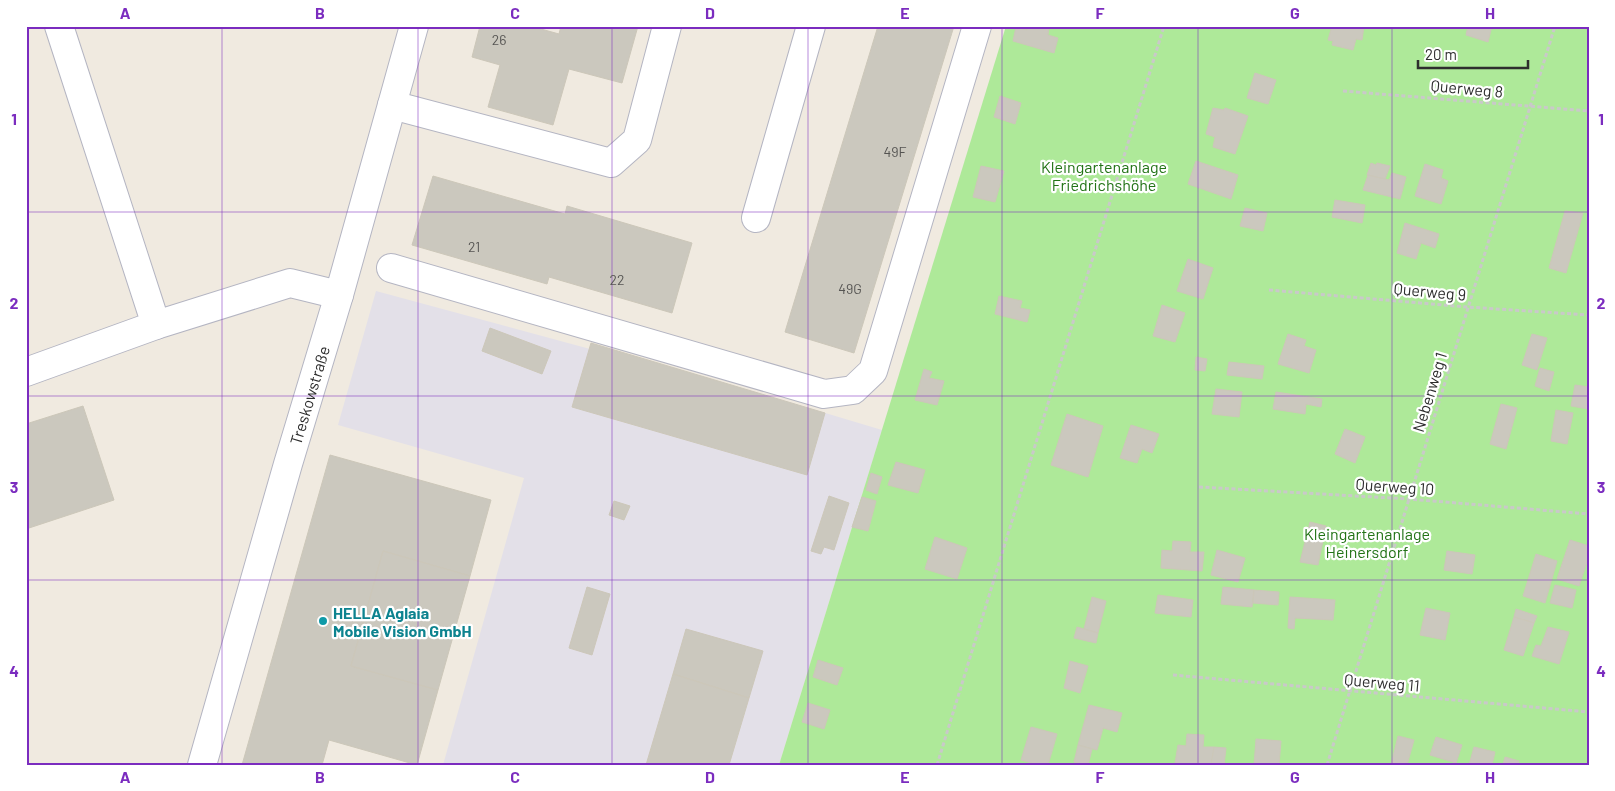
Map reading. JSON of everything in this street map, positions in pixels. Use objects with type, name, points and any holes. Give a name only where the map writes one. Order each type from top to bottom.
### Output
[{"type":"street","points":[[59,26],[156,325]]},
{"type":"street","name":"Treskowstraße","points":[[202,765],[302,416],[339,295],[414,26]]},
{"type":"street","points":[[392,105],[611,163],[637,140],[667,26]]},
{"type":"street","points":[[756,218],[811,26]]},
{"type":"street","points":[[391,268],[824,394],[853,390],[873,370],[977,26]]},
{"type":"street","points":[[26,372],[156,325],[290,283],[339,295]]},
{"type":"path","points":[[937,765],[1164,26]]},
{"type":"path","name":"Nebenweg 1","points":[[1327,765],[1410,499],[1467,307],[1531,106],[1554,26]]},
{"type":"path","name":"Querweg 8","points":[[1343,91],[1589,111]]},
{"type":"path","name":"Querweg 9","points":[[1269,290],[1467,307],[1589,315]]},
{"type":"path","name":"Querweg 10","points":[[1199,487],[1410,499],[1589,514]]},
{"type":"path","name":"Querweg 11","points":[[1173,675],[1589,712]]},
{"type":"shaded area","points":[[376,291],[590,349],[591,343],[882,430],[779,765],[443,765],[524,478],[338,425]]},
{"type":"green space","points":[[1006,26],[1589,26],[1589,765],[779,765]]},
{"type":"building","points":[[480,26],[530,26],[559,34],[561,26],[638,26],[622,83],[569,69],[553,125],[488,107],[500,65],[472,57]]},
{"type":"building","points":[[878,26],[954,26],[854,353],[785,332]]},
{"type":"building","points":[[1028,26],[1049,27],[1048,35],[1058,38],[1054,53],[1013,41],[1016,27],[1027,30]]},
{"type":"building","points":[[1332,26],[1364,26],[1362,40],[1356,39],[1353,50],[1332,45],[1333,41],[1328,40]]},
{"type":"building","points":[[1468,26],[1492,26],[1488,42],[1466,35]]},
{"type":"building","points":[[1255,73],[1276,80],[1268,104],[1247,98]]},
{"type":"building","points":[[1000,96],[1021,103],[1015,124],[994,117]]},
{"type":"building","points":[[1213,108],[1224,110],[1225,108],[1248,116],[1235,154],[1213,147],[1215,137],[1206,134]]},
{"type":"building","points":[[1196,161],[1238,175],[1231,199],[1188,184]]},
{"type":"building","points":[[1371,163],[1390,166],[1385,179],[1367,175]]},
{"type":"building","points":[[1425,164],[1443,170],[1441,178],[1448,181],[1441,204],[1415,196]]},
{"type":"building","points":[[981,166],[1004,171],[995,202],[973,197]]},
{"type":"building","points":[[1392,173],[1406,177],[1400,199],[1363,190],[1368,175],[1389,180]]},
{"type":"building","points":[[433,176],[565,214],[567,206],[692,243],[672,313],[549,277],[547,284],[412,245]]},
{"type":"building","points":[[1335,200],[1365,205],[1362,223],[1332,217]]},
{"type":"building","points":[[1245,208],[1267,213],[1263,231],[1240,226]]},
{"type":"building","points":[[1565,211],[1583,213],[1566,273],[1549,268]]},
{"type":"building","points":[[1405,223],[1439,234],[1435,248],[1421,243],[1416,259],[1397,253]]},
{"type":"building","points":[[1188,259],[1213,268],[1203,299],[1177,291]]},
{"type":"building","points":[[999,296],[1022,301],[1020,308],[1030,310],[1027,322],[995,314]]},
{"type":"building","points":[[1162,305],[1185,313],[1175,342],[1153,336]]},
{"type":"building","points":[[490,328],[551,351],[542,374],[482,351]]},
{"type":"building","points":[[1288,334],[1306,340],[1304,346],[1316,350],[1309,373],[1278,364]]},
{"type":"building","points":[[1532,334],[1547,338],[1537,370],[1522,365]]},
{"type":"building","points":[[591,343],[825,413],[807,475],[572,407]]},
{"type":"building","points":[[1196,357],[1207,359],[1205,371],[1195,370]]},
{"type":"building","points":[[1229,362],[1264,366],[1262,379],[1227,375]]},
{"type":"building","points":[[1540,368],[1554,372],[1549,391],[1535,386]]},
{"type":"building","points":[[924,369],[932,372],[929,378],[944,381],[937,405],[915,400]]},
{"type":"building","points":[[1575,385],[1589,387],[1589,409],[1571,406]]},
{"type":"building","points":[[1216,389],[1242,392],[1239,417],[1212,414]]},
{"type":"building","points":[[1276,392],[1322,399],[1321,407],[1306,404],[1305,414],[1273,409]]},
{"type":"building","points":[[1501,404],[1517,408],[1506,449],[1490,444]]},
{"type":"building","points":[[83,406],[114,500],[26,529],[26,424]]},
{"type":"building","points":[[1556,410],[1573,413],[1567,444],[1551,441]]},
{"type":"building","points":[[1067,414],[1103,426],[1088,477],[1051,465]]},
{"type":"building","points":[[1131,425],[1159,434],[1152,453],[1142,449],[1137,463],[1120,458]]},
{"type":"building","points":[[1345,429],[1365,437],[1355,463],[1335,454]]},
{"type":"building","name":"HELLA Aglaia Mobile Vision GmbH","points":[[330,455],[491,500],[470,576],[383,551],[351,666],[438,690],[417,765],[329,740],[322,765],[242,765]]},
{"type":"building","points":[[896,462],[925,470],[918,493],[888,485]]},
{"type":"building","points":[[871,473],[882,477],[877,494],[866,490]]},
{"type":"building","points":[[829,496],[849,503],[834,550],[824,547],[821,554],[811,551]]},
{"type":"building","points":[[862,497],[876,501],[868,531],[852,527]]},
{"type":"building","points":[[614,501],[630,506],[624,520],[609,515]]},
{"type":"building","points":[[1310,522],[1326,526],[1318,565],[1300,562]]},
{"type":"building","points":[[935,537],[967,548],[957,579],[925,569]]},
{"type":"building","points":[[1570,540],[1589,546],[1589,556],[1579,586],[1557,579]]},
{"type":"building","points":[[1173,541],[1191,542],[1190,552],[1204,552],[1202,571],[1161,568],[1162,550],[1172,551]]},
{"type":"building","points":[[1217,550],[1245,558],[1238,582],[1211,575]]},
{"type":"building","points":[[383,551],[470,576],[438,690],[351,666]]},
{"type":"building","points":[[1447,551],[1475,555],[1472,574],[1444,570]]},
{"type":"building","points":[[1536,554],[1557,561],[1545,603],[1523,596]]},
{"type":"building","points":[[1555,585],[1576,590],[1572,608],[1550,603]]},
{"type":"building","points":[[587,587],[610,594],[592,655],[569,648]]},
{"type":"building","points":[[1223,587],[1254,590],[1252,607],[1221,604]]},
{"type":"building","points":[[1254,590],[1279,592],[1278,605],[1253,603]]},
{"type":"building","points":[[1158,595],[1193,600],[1191,617],[1155,613]]},
{"type":"building","points":[[1092,597],[1106,601],[1098,633],[1084,629]]},
{"type":"building","points":[[1290,597],[1335,600],[1333,620],[1295,618],[1294,629],[1288,628]]},
{"type":"building","points":[[1426,608],[1450,613],[1445,640],[1420,635]]},
{"type":"building","points":[[1516,609],[1537,616],[1534,623],[1514,617]]},
{"type":"building","points":[[1514,617],[1534,623],[1523,656],[1504,650]]},
{"type":"building","points":[[1077,627],[1098,633],[1096,643],[1074,638]]},
{"type":"building","points":[[1548,627],[1569,632],[1559,664],[1532,656],[1536,645],[1541,646]]},
{"type":"building","points":[[686,629],[763,651],[749,698],[673,674]]},
{"type":"building","points":[[818,660],[843,668],[837,685],[813,677]]},
{"type":"building","points":[[1070,661],[1088,666],[1080,693],[1064,688]]},
{"type":"building","points":[[673,674],[749,698],[729,765],[646,765]]},
{"type":"building","points":[[808,703],[830,710],[824,729],[802,722]]},
{"type":"building","points":[[1089,705],[1122,713],[1117,732],[1103,728],[1097,750],[1078,745]]},
{"type":"building","points":[[1031,727],[1057,734],[1048,765],[1039,765],[1021,760]]},
{"type":"building","points":[[1187,734],[1204,735],[1203,747],[1214,747],[1211,765],[1175,763],[1178,745],[1186,746]]},
{"type":"building","points":[[1398,736],[1414,740],[1407,765],[1391,765]]},
{"type":"building","points":[[1436,737],[1462,745],[1456,763],[1430,755]]},
{"type":"building","points":[[1256,739],[1281,741],[1279,765],[1254,765]]},
{"type":"building","points":[[1078,745],[1092,749],[1088,765],[1074,762]]},
{"type":"building","points":[[1214,747],[1226,748],[1224,765],[1211,765]]},
{"type":"building","points":[[1474,747],[1495,752],[1492,765],[1469,765]]},
{"type":"building","points":[[1505,757],[1519,761],[1518,765],[1503,765]]},
{"type":"place","name":"HELLA Aglaia Mobile Vision GmbH","points":[[323,621]]},
{"type":"park label","name":"Kleingartenanlage Friedrichshöhe","points":[[1104,175]]},
{"type":"park label","name":"Kleingartenanlage Heinersdorf","points":[[1367,542]]}]
